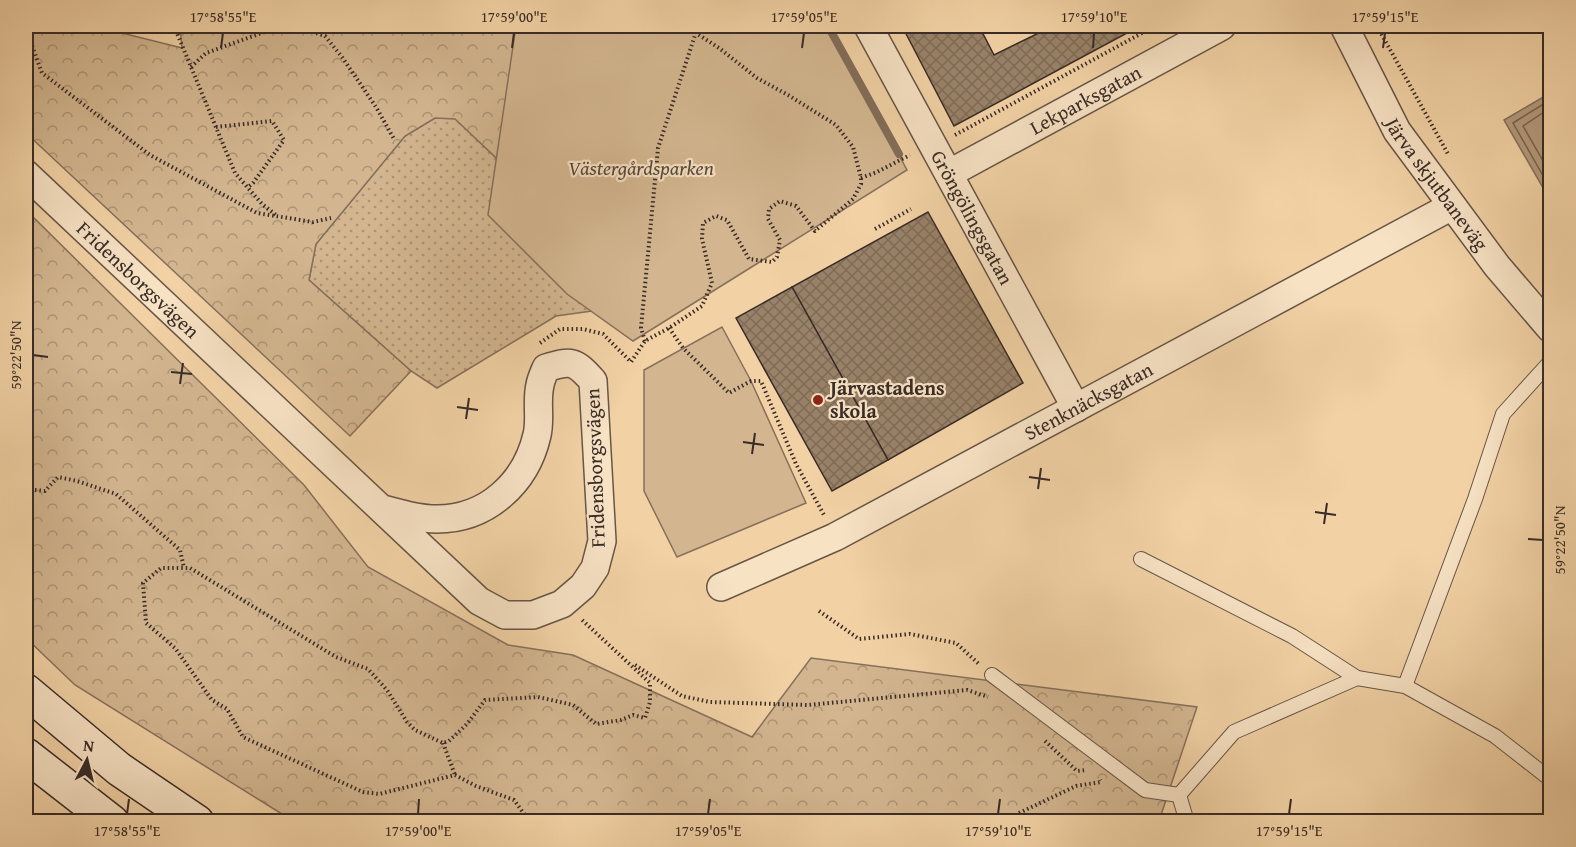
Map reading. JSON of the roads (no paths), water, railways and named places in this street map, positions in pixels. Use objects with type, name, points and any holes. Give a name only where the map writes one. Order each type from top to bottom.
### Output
[{"type":"main road","points":[[26,691],[119,769],[197,822]]},
{"type":"main road","points":[[26,755],[112,822]]},
{"type":"street","name":"Gröngölingsgatan","points":[[868,26],[1076,408]]},
{"type":"street","name":"Lekparksgatan","points":[[950,174],[1222,26]]},
{"type":"street","name":"Järva skjutbaneväg","points":[[1344,26],[1397,131],[1497,266],[1551,328]]},
{"type":"street","name":"Fridensborgsvägen","points":[[26,174],[479,601],[505,615],[533,615],[562,604],[583,586],[595,568],[602,541],[593,381],[580,366],[565,362],[546,368],[539,385],[538,434],[528,465],[513,485],[499,498],[479,510],[458,518],[420,518],[383,509]]},
{"type":"street","name":"Stenknäcksgatan","points":[[721,587],[836,537],[1452,206]]},
{"type":"lane","points":[[1405,686],[1475,499],[1503,414],[1551,362]]},
{"type":"lane","points":[[1141,559],[1292,636],[1357,678],[1405,686],[1495,736],[1551,779]]},
{"type":"lane","points":[[992,675],[1145,790],[1179,795]]},
{"type":"lane","points":[[1179,795],[1234,732],[1357,678]]},
{"type":"lane","points":[[1179,795],[1187,822]]},
{"type":"water","points":[[1550,93],[1550,200],[1504,120]]},
{"type":"waterway","points":[[828,26],[899,154]]},
{"type":"place","name":"Järvastadens skola","points":[[818,400]]},
{"type":"park label","name":"Västergårdsparken","points":[[641,168]]}]
